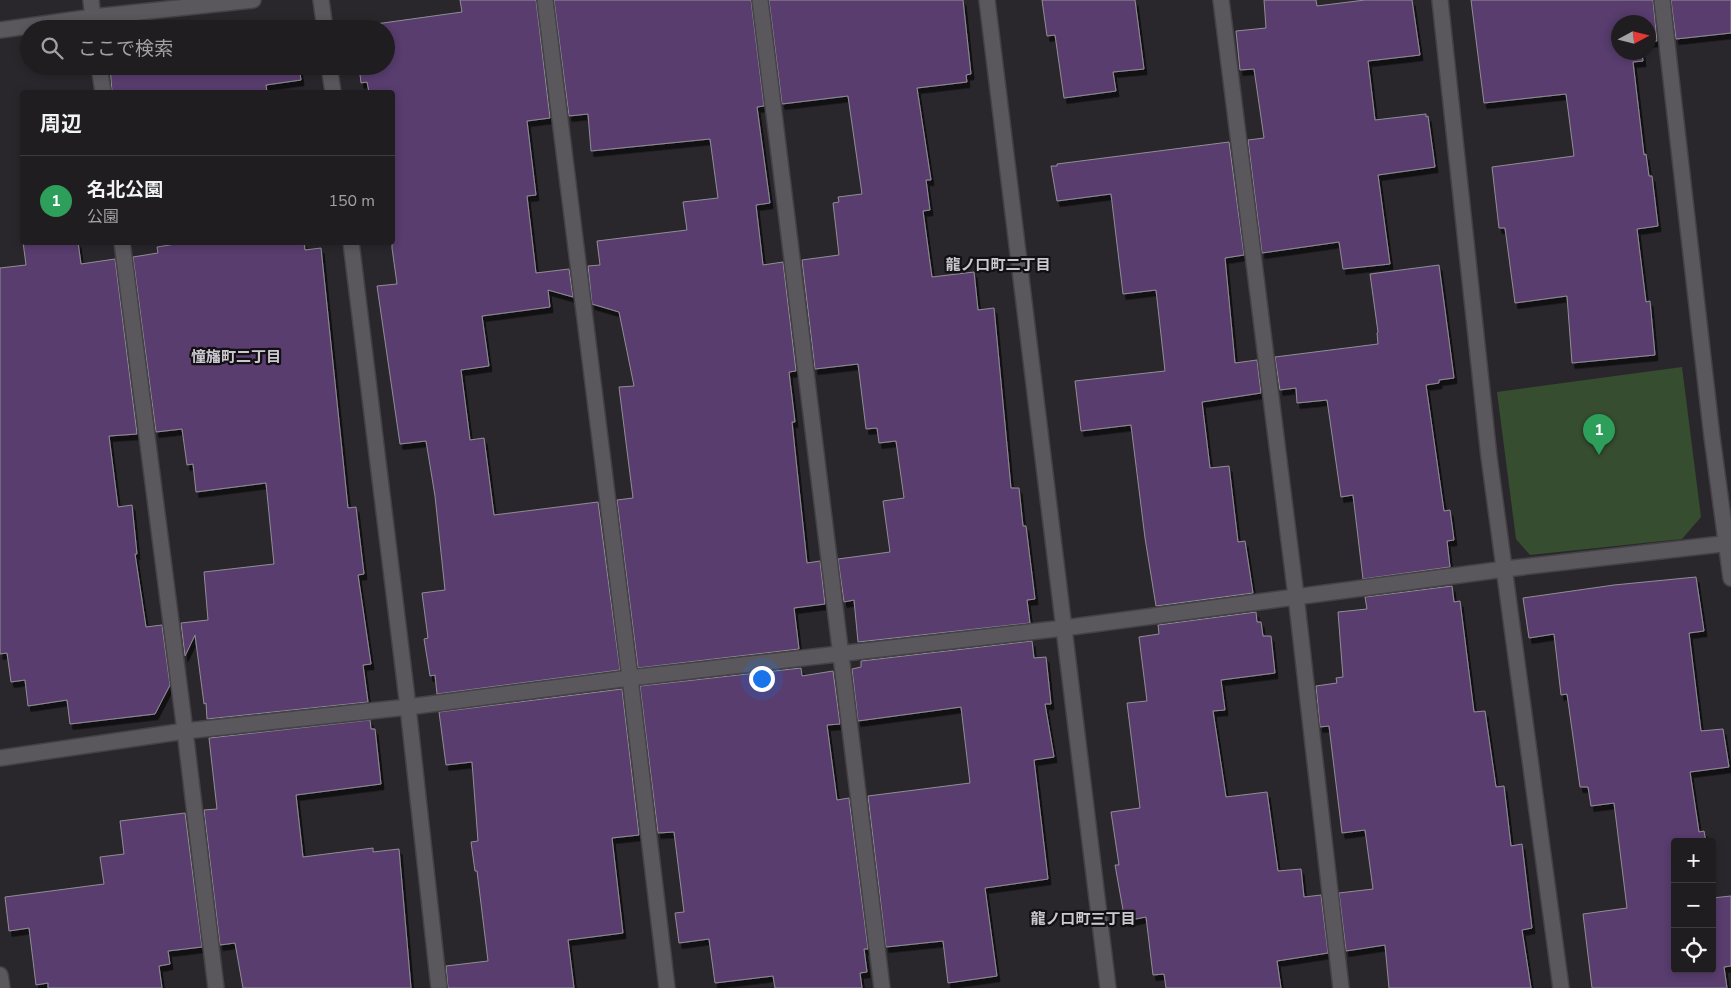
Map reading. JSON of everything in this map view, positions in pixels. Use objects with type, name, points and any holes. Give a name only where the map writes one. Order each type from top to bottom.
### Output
[{"type":"street","points":[[91,0],[94,20]]},
{"type":"street","points":[[115,20],[253,0]]},
{"type":"street","points":[[321,0],[324,20]]},
{"type":"street","points":[[545,0],[630,678],[666,988]]},
{"type":"street","points":[[760,0],[882,988]]},
{"type":"street","points":[[987,0],[1108,988]]},
{"type":"street","points":[[1220,0],[1296,596],[1341,988]]},
{"type":"street","points":[[1440,0],[1489,457],[1561,988]]},
{"type":"street","points":[[1662,0],[1712,437],[1729,543],[1731,578]]},
{"type":"street","points":[[0,30],[20,29]]},
{"type":"street","points":[[100,75],[103,90]]},
{"type":"street","points":[[330,75],[333,90]]},
{"type":"street","points":[[122,245],[216,988]]},
{"type":"street","points":[[351,245],[408,707],[439,988]]},
{"type":"street","points":[[0,758],[185,731],[408,707],[630,678],[1064,628],[1505,569],[1729,543]]},
{"type":"street","points":[[0,975],[2,988]]},
{"type":"green space","points":[[1682,367],[1701,517],[1682,539],[1530,555],[1516,539],[1497,392]]},
{"type":"building","points":[[460,0],[536,0],[550,118],[527,121],[536,195],[527,196],[536,273],[569,269],[573,297],[548,290],[550,307],[482,316],[489,366],[461,370],[470,440],[484,438],[494,515],[598,502],[620,670],[437,694],[435,675],[430,676],[424,639],[428,638],[422,593],[445,590],[435,496],[426,441],[400,444],[377,286],[397,284],[392,248],[392,245],[395,245],[395,90],[369,90],[367,82],[361,83],[360,75],[395,75],[395,21],[462,12]]},
{"type":"building","points":[[554,0],[751,0],[764,106],[757,107],[770,203],[756,205],[763,265],[783,262],[796,371],[789,372],[795,422],[792,422],[807,563],[820,561],[825,604],[794,608],[799,649],[638,668],[617,500],[633,498],[619,387],[634,386],[619,312],[592,304],[588,266],[600,265],[597,241],[687,230],[683,202],[718,198],[710,139],[591,151],[588,114],[569,116]]},
{"type":"building","points":[[769,0],[963,0],[971,74],[966,75],[967,82],[917,88],[931,180],[926,180],[930,210],[923,211],[932,277],[974,272],[978,310],[994,308],[1011,488],[1019,488],[1023,526],[1026,526],[1035,599],[1027,600],[1030,623],[858,642],[854,600],[844,602],[838,559],[890,552],[883,501],[904,498],[896,441],[879,443],[877,428],[866,429],[858,364],[815,369],[802,260],[839,255],[833,203],[839,202],[838,197],[862,194],[848,96],[782,104]]},
{"type":"building","points":[[1042,0],[1135,0],[1144,69],[1113,72],[1116,91],[1064,98],[1055,35],[1047,36]]},
{"type":"building","points":[[1264,0],[1316,0],[1317,6],[1365,0],[1412,0],[1420,55],[1368,61],[1375,120],[1426,114],[1426,117],[1428,116],[1435,167],[1378,175],[1390,264],[1343,269],[1339,242],[1262,253],[1248,140],[1264,138],[1254,69],[1240,70],[1236,31],[1266,28]]},
{"type":"building","points":[[1471,0],[1653,0],[1654,15],[1611,15],[1611,60],[1643,60],[1633,62],[1644,155],[1646,154],[1649,176],[1652,176],[1658,226],[1637,229],[1646,302],[1650,301],[1655,355],[1572,363],[1567,296],[1515,303],[1505,228],[1499,228],[1492,167],[1574,156],[1566,94],[1484,103]]},
{"type":"building","points":[[1671,0],[1731,0],[1731,33],[1676,39]]},
{"type":"building","points":[[111,75],[300,75],[301,80],[266,85],[267,90],[112,90]]},
{"type":"building","points":[[1229,142],[1244,255],[1225,258],[1235,363],[1257,360],[1261,393],[1202,402],[1210,468],[1229,466],[1238,542],[1245,541],[1253,593],[1156,606],[1145,538],[1131,425],[1081,431],[1075,381],[1165,371],[1156,290],[1123,294],[1111,194],[1057,201],[1051,166]]},
{"type":"building","points":[[23,245],[78,245],[81,264],[115,259],[137,434],[109,436],[118,507],[132,505],[137,554],[135,554],[146,627],[162,625],[170,685],[155,714],[70,724],[67,700],[28,706],[25,680],[11,682],[7,653],[0,654],[0,268],[26,265]]},
{"type":"building","points":[[169,245],[304,245],[305,250],[321,248],[348,508],[356,507],[364,574],[358,575],[371,664],[363,665],[368,702],[207,719],[195,635],[185,656],[181,623],[208,620],[204,572],[274,564],[266,483],[196,492],[193,464],[187,465],[182,429],[156,432],[133,257],[158,253],[157,247]]},
{"type":"building","points":[[1439,265],[1454,378],[1439,380],[1439,383],[1426,385],[1444,511],[1450,510],[1454,540],[1447,541],[1450,567],[1363,579],[1353,495],[1341,497],[1327,400],[1297,403],[1296,388],[1280,390],[1275,357],[1378,344],[1370,274]]},
{"type":"building","points":[[1696,577],[1704,631],[1689,633],[1701,731],[1723,729],[1729,767],[1690,772],[1699,832],[1704,831],[1705,838],[1671,838],[1671,973],[1716,973],[1716,898],[1731,896],[1731,966],[1724,967],[1727,988],[1592,988],[1583,914],[1627,908],[1614,803],[1591,806],[1588,787],[1580,787],[1567,694],[1561,695],[1554,634],[1529,638],[1523,598],[1614,585]]},
{"type":"building","points":[[1452,586],[1454,602],[1460,601],[1474,712],[1485,711],[1496,787],[1504,786],[1511,846],[1522,844],[1532,928],[1522,930],[1531,988],[1389,988],[1385,945],[1346,951],[1339,893],[1373,889],[1365,830],[1342,833],[1329,726],[1320,727],[1316,686],[1337,683],[1336,678],[1343,677],[1338,612],[1367,609],[1365,597]]},
{"type":"building","points":[[1256,612],[1257,622],[1261,622],[1263,636],[1271,636],[1275,673],[1221,680],[1225,710],[1213,711],[1226,797],[1267,792],[1278,871],[1301,869],[1304,897],[1321,895],[1328,953],[1277,961],[1281,988],[1166,988],[1164,974],[1153,975],[1146,917],[1125,921],[1115,865],[1119,865],[1111,812],[1140,808],[1127,703],[1147,701],[1139,637],[1159,634],[1158,625]]},
{"type":"building","points":[[1032,641],[1034,658],[1046,657],[1051,704],[1045,704],[1054,757],[1034,760],[1048,879],[985,888],[997,976],[948,983],[943,941],[886,947],[868,796],[970,783],[961,707],[858,721],[852,669],[861,667],[861,661]]},
{"type":"building","points":[[801,668],[802,676],[833,671],[840,724],[827,725],[837,800],[849,798],[868,949],[864,949],[867,972],[860,973],[862,988],[775,988],[773,976],[715,983],[709,939],[679,943],[675,913],[684,912],[674,832],[658,833],[640,686]]},
{"type":"building","points":[[622,689],[639,835],[612,838],[623,933],[568,940],[574,988],[448,988],[446,966],[488,961],[477,871],[475,871],[471,842],[478,841],[472,762],[446,765],[439,712]]},
{"type":"building","points":[[370,720],[371,729],[375,729],[381,784],[296,795],[303,857],[373,848],[373,852],[399,849],[411,988],[243,988],[235,943],[220,945],[204,810],[217,809],[209,738]]},
{"type":"building","points":[[185,813],[202,947],[168,951],[170,964],[159,966],[162,988],[48,988],[48,983],[36,985],[29,928],[9,931],[5,897],[104,884],[100,857],[124,854],[120,821]]},
{"type":"place","name":"名北公園","points":[[1599,455]]},
{"type":"district","name":"龍ノ口町二丁目","points":[[998,265]]},
{"type":"district","name":"憧旛町二丁目","points":[[236,357]]},
{"type":"district","name":"龍ノ口町三丁目","points":[[1083,919]]}]
